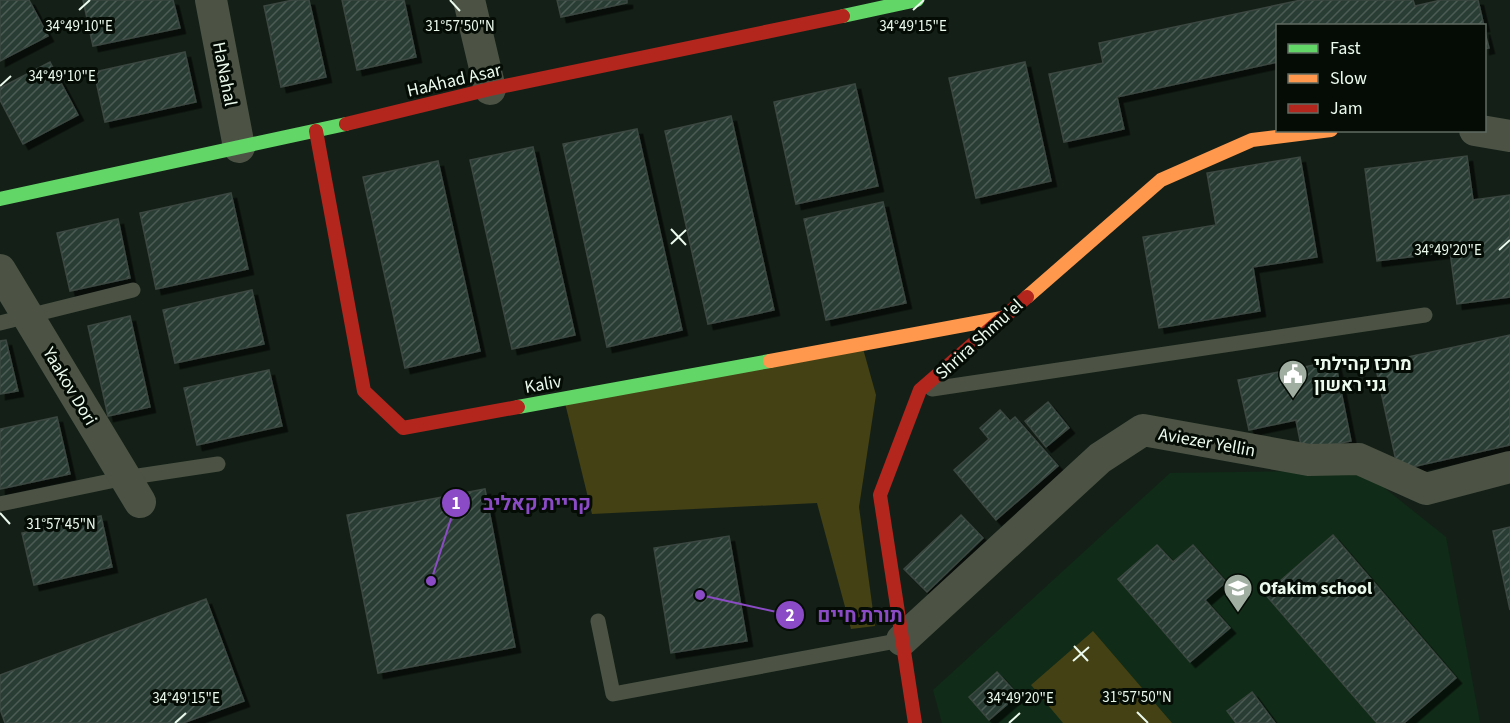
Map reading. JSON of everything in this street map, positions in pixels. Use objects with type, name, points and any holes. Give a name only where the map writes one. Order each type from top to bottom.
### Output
[{"type":"street","name":"HaNahal","points":[[211,0],[239,147]]},
{"type":"street","points":[[469,0],[490,89]]},
{"type":"street","name":"HaAhad Asar","points":[[0,199],[316,131],[842,8],[917,0]]},
{"type":"street","name":"Kaliv","points":[[316,131],[364,391],[403,428],[1002,318]]},
{"type":"street","name":"Shrira Shmu'el","points":[[915,723],[880,495],[920,390],[1161,180],[1252,140],[1315,132]]},
{"type":"street","points":[[1486,132],[1510,136]]},
{"type":"street","name":"Yaakov Dori","points":[[0,270],[14,320],[133,490]]},
{"type":"street","name":"Aviezer Yellin","points":[[902,640],[1100,458],[1143,430],[1309,460],[1359,459],[1426,489],[1510,467]]},
{"type":"lane","points":[[14,320],[133,290]]},
{"type":"lane","points":[[920,390],[1425,315]]},
{"type":"lane","points":[[0,504],[133,490],[218,464]]},
{"type":"lane","points":[[598,621],[613,694],[902,640]]},
{"type":"shaded area","points":[[862,345],[876,395],[859,507],[875,626],[851,629],[817,503],[592,514],[565,403]]},
{"type":"shaded area","name":"Ofakim school","points":[[1362,470],[1446,537],[1480,723],[942,723],[933,690],[1170,473]]},
{"type":"shaded area","points":[[1093,631],[1172,723],[1063,723],[1031,685]]},
{"type":"building","points":[[0,0],[29,0],[48,36],[0,61]]},
{"type":"building","points":[[83,0],[173,0],[180,28],[93,46]]},
{"type":"building","points":[[293,0],[309,0],[326,77],[281,87],[264,6]]},
{"type":"building","points":[[342,0],[404,0],[416,57],[357,70]]},
{"type":"building","points":[[557,0],[627,0],[627,3],[561,17]]},
{"type":"building","points":[[1301,0],[1413,0],[1415,6],[1441,0],[1478,0],[1484,24],[1276,24],[1276,62],[1117,97],[1124,129],[1064,142],[1049,74],[1103,63],[1099,43]]},
{"type":"building","points":[[185,52],[196,102],[105,122],[94,72]]},
{"type":"building","points":[[50,62],[78,115],[23,144],[0,100],[0,88]]},
{"type":"building","points":[[1025,62],[1051,181],[976,198],[949,78]]},
{"type":"building","points":[[855,84],[878,186],[796,204],[774,102]]},
{"type":"building","points":[[731,116],[774,310],[708,324],[665,131]]},
{"type":"building","points":[[637,129],[682,330],[607,347],[563,144]]},
{"type":"building","points":[[533,147],[575,335],[512,349],[470,160]]},
{"type":"building","points":[[1467,156],[1473,200],[1510,195],[1510,297],[1457,304],[1450,252],[1377,261],[1365,169]]},
{"type":"building","points":[[1300,157],[1317,257],[1253,267],[1260,311],[1159,328],[1143,237],[1216,225],[1207,173]]},
{"type":"building","points":[[438,161],[480,351],[405,368],[363,177]]},
{"type":"building","points":[[231,193],[248,269],[156,289],[140,213]]},
{"type":"building","points":[[883,202],[906,303],[826,320],[804,219]]},
{"type":"building","points":[[118,219],[130,278],[70,291],[57,233]]},
{"type":"building","points":[[252,290],[264,344],[175,363],[163,310]]},
{"type":"building","points":[[130,316],[150,407],[108,416],[88,326]]},
{"type":"building","points":[[1510,335],[1510,445],[1398,470],[1375,364]]},
{"type":"building","points":[[6,340],[18,391],[0,394],[0,341]]},
{"type":"building","name":"מרכז קהילתי גני ראשון","points":[[1335,361],[1351,441],[1302,451],[1296,420],[1249,430],[1238,380]]},
{"type":"building","points":[[269,370],[282,426],[197,445],[184,388]]},
{"type":"building","points":[[1048,402],[1069,428],[1046,447],[1025,421]]},
{"type":"building","points":[[1000,410],[1010,421],[1015,417],[1058,466],[996,520],[954,470],[989,439],[980,428]]},
{"type":"building","points":[[57,417],[70,474],[0,489],[0,429]]},
{"type":"building","points":[[485,489],[515,647],[378,673],[347,515]]},
{"type":"building","points":[[961,515],[983,538],[927,592],[904,569]]},
{"type":"building","points":[[101,516],[112,567],[34,585],[22,533]]},
{"type":"building","points":[[1510,527],[1510,610],[1493,531]]},
{"type":"building","points":[[1333,535],[1456,678],[1404,723],[1377,723],[1265,594]]},
{"type":"building","points":[[729,536],[747,641],[671,653],[654,548]]},
{"type":"building","points":[[1157,545],[1173,562],[1193,545],[1226,582],[1205,600],[1230,628],[1190,662],[1118,579]]},
{"type":"building","points":[[206,599],[244,701],[183,723],[5,723],[0,709],[0,675]]},
{"type":"building","points":[[997,672],[1018,695],[989,720],[969,697]]},
{"type":"building","points":[[1252,692],[1275,723],[1236,723],[1227,711]]},
{"type":"traffic: fast","points":[[843,16],[917,0]]},
{"type":"traffic: fast","points":[[0,199],[346,124]]},
{"type":"traffic: fast","points":[[518,407],[770,361]]},
{"type":"traffic: slow","points":[[1027,297],[1161,180],[1252,140],[1315,132]]},
{"type":"traffic: slow","points":[[770,361],[1002,318]]},
{"type":"traffic: jam","points":[[346,124],[490,89],[843,16]]},
{"type":"traffic: jam","points":[[316,131],[364,391],[403,428],[518,407]]},
{"type":"traffic: jam","points":[[915,723],[880,495],[920,390],[1027,297]]},
{"type":"place","name":"מרכז קהילתי גני ראשון","points":[[1293,400]]},
{"type":"place","name":"קריית קאליב","points":[[431,581]]},
{"type":"place","name":"תורת חיים","points":[[700,595]]},
{"type":"place","name":"Ofakim school","points":[[1238,614]]}]
